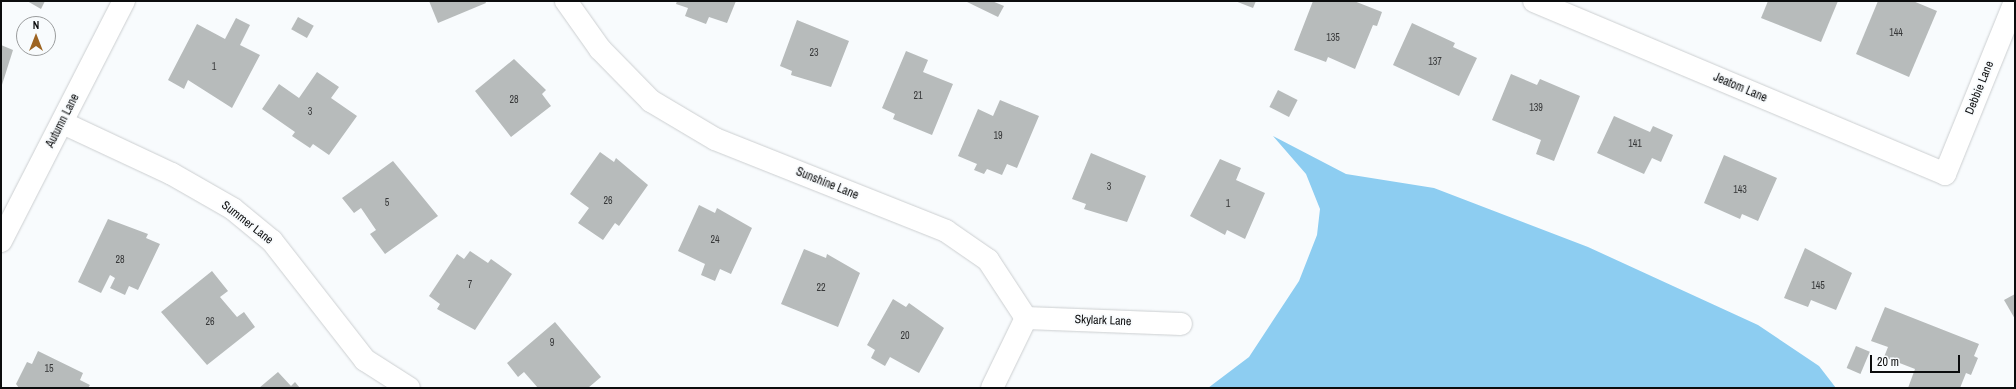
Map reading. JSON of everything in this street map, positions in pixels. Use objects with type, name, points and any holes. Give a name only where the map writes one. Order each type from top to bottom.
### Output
[{"type":"street","name":"Autumn Lane","points":[[1,241],[63,123],[124,1]]},
{"type":"street","name":"Sunshine Lane","points":[[566,1],[600,49],[651,101],[715,139],[946,231],[988,260],[1026,318]]},
{"type":"street","name":"Jeatom Lane","points":[[1534,1],[1945,174]]},
{"type":"street","name":"Debbie Lane","points":[[1945,174],[2015,2]]},
{"type":"street","name":"Summer Lane","points":[[63,123],[172,174],[233,210],[272,241],[365,360],[409,388]]},
{"type":"street","name":"Skylark Lane","points":[[1026,318],[1181,324]]},
{"type":"street","points":[[992,388],[1026,318]]},
{"type":"shaded area","points":[[1273,136],[1346,174],[1434,188],[1588,247],[1758,325],[1819,366],[1836,388],[1208,388],[1249,357],[1299,281],[1317,235],[1320,209],[1306,174]]},
{"type":"building","points":[[27,1],[45,1],[41,9]]},
{"type":"building","points":[[429,1],[485,1],[486,3],[438,23]]},
{"type":"building","points":[[677,1],[736,1],[727,23],[709,17],[706,24],[685,16],[688,8],[676,4]]},
{"type":"building","points":[[965,1],[992,1],[1004,6],[998,17]]},
{"type":"building","points":[[1235,1],[1256,1],[1253,8]]},
{"type":"building","points":[[1313,1],[1354,1],[1382,12],[1377,26],[1373,25],[1355,69],[1328,57],[1326,62],[1294,50]]},
{"type":"building","points":[[1768,1],[1838,1],[1821,42],[1761,18]]},
{"type":"building","points":[[1878,1],[1913,1],[1937,11],[1909,77],[1856,54]]},
{"type":"building","points":[[298,17],[314,26],[307,38],[291,29]]},
{"type":"building","points":[[236,18],[250,25],[240,45],[260,55],[232,108],[188,80],[184,89],[168,80],[197,24],[225,39]]},
{"type":"building","points":[[797,20],[849,41],[831,87],[791,75],[792,71],[780,66]]},
{"type":"building","points":[[1412,23],[1455,43],[1453,47],[1477,58],[1459,96],[1393,65]]},
{"type":"building","points":[[1,45],[13,50],[1,88]]},
{"type":"building","points":[[906,51],[928,60],[923,72],[953,84],[932,135],[893,119],[895,114],[882,108]]},
{"type":"building","points":[[514,59],[546,90],[542,94],[551,106],[511,137],[475,91]]},
{"type":"building","points":[[317,72],[339,87],[331,98],[357,116],[329,155],[313,144],[310,148],[292,136],[295,132],[262,109],[279,84],[299,98]]},
{"type":"building","points":[[1511,74],[1537,85],[1540,79],[1580,96],[1554,161],[1536,154],[1541,140],[1492,120]]},
{"type":"building","points":[[1278,90],[1298,100],[1289,117],[1269,107]]},
{"type":"building","points":[[1000,100],[1039,116],[1017,168],[1007,164],[1002,175],[987,169],[984,174],[974,170],[977,164],[958,156],[978,109],[993,116]]},
{"type":"building","points":[[1614,116],[1650,132],[1653,126],[1673,135],[1661,162],[1652,158],[1644,174],[1597,153]]},
{"type":"building","points":[[600,152],[614,162],[616,158],[648,185],[619,226],[615,223],[603,240],[578,223],[589,208],[570,194]]},
{"type":"building","points":[[1091,153],[1146,176],[1127,222],[1084,209],[1086,204],[1072,199]]},
{"type":"building","points":[[1724,155],[1777,178],[1758,221],[1742,214],[1740,219],[1704,203]]},
{"type":"building","points":[[1220,159],[1241,168],[1236,180],[1265,193],[1245,239],[1227,230],[1225,235],[1190,216]]},
{"type":"building","points":[[393,161],[438,216],[385,254],[370,234],[376,230],[361,208],[354,213],[342,198]]},
{"type":"building","points":[[699,205],[715,213],[717,208],[752,228],[731,274],[720,269],[715,281],[701,275],[705,264],[678,251]]},
{"type":"building","points":[[108,219],[148,234],[146,238],[160,244],[138,290],[129,286],[125,295],[110,288],[115,278],[110,275],[101,293],[78,282]]},
{"type":"building","points":[[1805,248],[1852,273],[1836,310],[1811,300],[1808,307],[1784,298]]},
{"type":"building","points":[[804,249],[826,258],[827,254],[860,273],[838,327],[781,304]]},
{"type":"building","points":[[470,251],[488,263],[491,259],[512,274],[475,330],[437,309],[440,304],[429,296],[457,254],[464,259]]},
{"type":"building","points":[[212,271],[228,291],[220,297],[237,317],[244,312],[255,327],[207,365],[161,312]]},
{"type":"building","points":[[2015,294],[2015,319],[2004,300]]},
{"type":"building","points":[[893,299],[906,307],[909,303],[944,328],[919,373],[890,357],[885,366],[871,358],[875,350],[867,345]]},
{"type":"building","points":[[1885,307],[1979,344],[1974,356],[1978,358],[1971,375],[1966,373],[1960,388],[1908,388],[1915,369],[1884,357],[1888,347],[1871,341]]},
{"type":"building","points":[[555,322],[601,377],[588,388],[538,388],[524,372],[518,377],[507,363]]},
{"type":"building","points":[[1856,346],[1870,352],[1860,374],[1847,368]]},
{"type":"building","points":[[38,351],[83,373],[80,380],[90,385],[88,388],[19,388],[16,384],[27,362],[32,364]]},
{"type":"building","points":[[278,372],[291,386],[295,382],[300,388],[259,388]]}]
